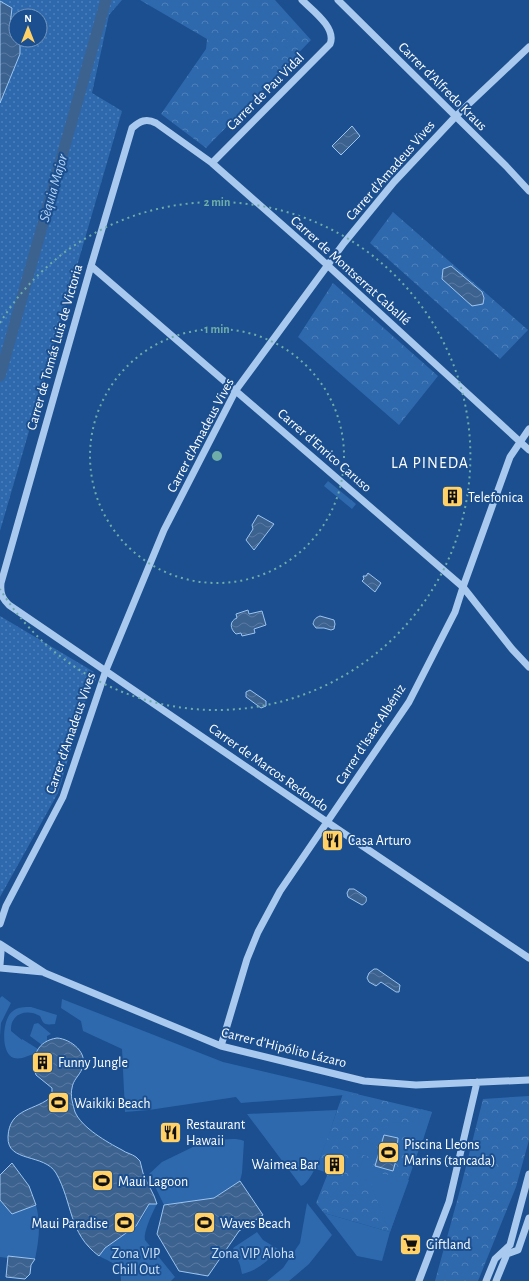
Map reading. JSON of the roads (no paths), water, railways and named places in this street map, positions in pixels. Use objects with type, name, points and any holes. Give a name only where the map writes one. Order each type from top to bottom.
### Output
[{"type":"street","name":"Carrer de Pau Vidal","points":[[212,163],[328,47],[332,40],[328,27],[302,0]]},
{"type":"street","name":"Carrer d'Alfredo Kraus","points":[[338,0],[456,116],[529,191]]},
{"type":"street","name":"Carrer d'Amadeus Vives","points":[[0,924],[3,908],[63,797],[106,670],[164,530],[236,390],[344,243],[394,182],[456,116],[529,47]]},
{"type":"street","name":"Carrer de Montserrat Caballé","points":[[148,120],[161,126],[212,163],[328,265],[529,450]]},
{"type":"street","name":"Carrer de Tomás Luis de Victoria","points":[[0,592],[1,583],[91,266],[132,128],[139,122],[148,120]]},
{"type":"street","name":"Carrer d'Enrico Caruso","points":[[91,266],[463,587],[529,668]]},
{"type":"street","name":"Carrer d'Isaac Albéniz","points":[[221,1046],[247,959],[258,932],[280,891],[408,702],[455,612],[510,457],[529,430]]},
{"type":"street","name":"Carrer de Marcos Redondo","points":[[0,592],[2,598],[9,604],[327,822],[529,958]]},
{"type":"street","name":"Carrer d'Hipólito Lázaro","points":[[0,945],[45,973],[221,1046],[364,1080],[416,1085],[529,1080]]},
{"type":"street","points":[[0,945],[0,964]]},
{"type":"street","name":"Carrer d'Hipólito Lázaro","points":[[0,968],[45,973]]},
{"type":"street","points":[[419,1281],[449,1202],[477,1082]]},
{"type":"street","points":[[486,1281],[495,1259],[510,1245],[529,1174]]},
{"type":"street","points":[[496,1281],[507,1254],[518,1250],[529,1218]]},
{"type":"water","points":[[0,1],[12,8],[8,8],[8,48],[20,48],[20,54],[0,103]]},
{"type":"water","points":[[352,126],[360,136],[341,155],[332,146]]},
{"type":"water","points":[[451,266],[482,292],[484,298],[483,304],[472,306],[442,279],[443,269]]},
{"type":"water","points":[[258,515],[274,524],[254,550],[246,540],[253,529],[252,525]]},
{"type":"water","points":[[368,573],[381,583],[375,592],[362,581],[364,579],[363,576],[366,576]]},
{"type":"water","points":[[248,610],[249,614],[262,611],[266,625],[254,629],[255,633],[242,636],[241,633],[236,634],[232,630],[231,625],[234,619],[237,618],[236,614]]},
{"type":"water","points":[[320,616],[334,620],[334,629],[316,628],[313,624],[314,620]]},
{"type":"water","points":[[250,690],[266,701],[266,706],[261,708],[246,697],[246,692]]},
{"type":"water","points":[[349,889],[354,889],[366,897],[365,903],[362,905],[348,897],[347,893]]},
{"type":"water","points":[[374,969],[377,969],[400,985],[399,992],[396,992],[381,982],[376,986],[369,982],[367,978],[369,973]]},
{"type":"water","points":[[57,1038],[73,1044],[81,1052],[83,1058],[84,1063],[82,1069],[71,1091],[73,1106],[78,1118],[96,1134],[140,1161],[146,1181],[157,1204],[149,1204],[136,1226],[105,1248],[99,1256],[89,1247],[76,1228],[66,1195],[56,1173],[43,1163],[13,1151],[9,1145],[8,1137],[13,1120],[18,1115],[39,1105],[52,1096],[52,1088],[36,1075],[34,1062],[40,1046]]},
{"type":"water","name":"Piscina Lleons Marins (tancada)","points":[[384,1135],[398,1138],[398,1153],[393,1171],[375,1166]]},
{"type":"water","points":[[12,1163],[29,1186],[36,1205],[12,1214],[0,1200],[0,1175]]},
{"type":"water","name":"Waves Beach","points":[[240,1181],[263,1215],[239,1231],[208,1276],[179,1271],[157,1234],[164,1205],[214,1198]]},
{"type":"water","points":[[8,1256],[35,1259],[31,1265],[30,1274],[25,1279],[6,1277]]},
{"type":"waterway","name":"Sèquia Major","points":[[0,376],[106,0]]},
{"type":"place","name":"Telefonica","points":[[453,497]]},
{"type":"place","name":"Casa Arturo","points":[[333,840]]},
{"type":"place","name":"Funny Jungle","points":[[42,1062]]},
{"type":"place","name":"Waikiki Beach","points":[[58,1103]]},
{"type":"place","name":"Restaurant Hawaii","points":[[170,1132]]},
{"type":"place","name":"Piscina Lleons Marins (tancada)","points":[[388,1152]]},
{"type":"place","name":"Waimea Bar","points":[[334,1164]]},
{"type":"place","name":"Maui Lagoon","points":[[103,1181]]},
{"type":"place","name":"Maui Paradise","points":[[124,1223]]},
{"type":"place","name":"Waves Beach","points":[[205,1223]]},
{"type":"place","name":"Giftland","points":[[410,1244]]},
{"type":"district","name":"LA PINEDA","points":[[430,462]]},
{"type":"park label","name":"Zona VIP Aloha","points":[[253,1253]]},
{"type":"park label","name":"Zona VIP Chill Out","points":[[136,1262]]}]
